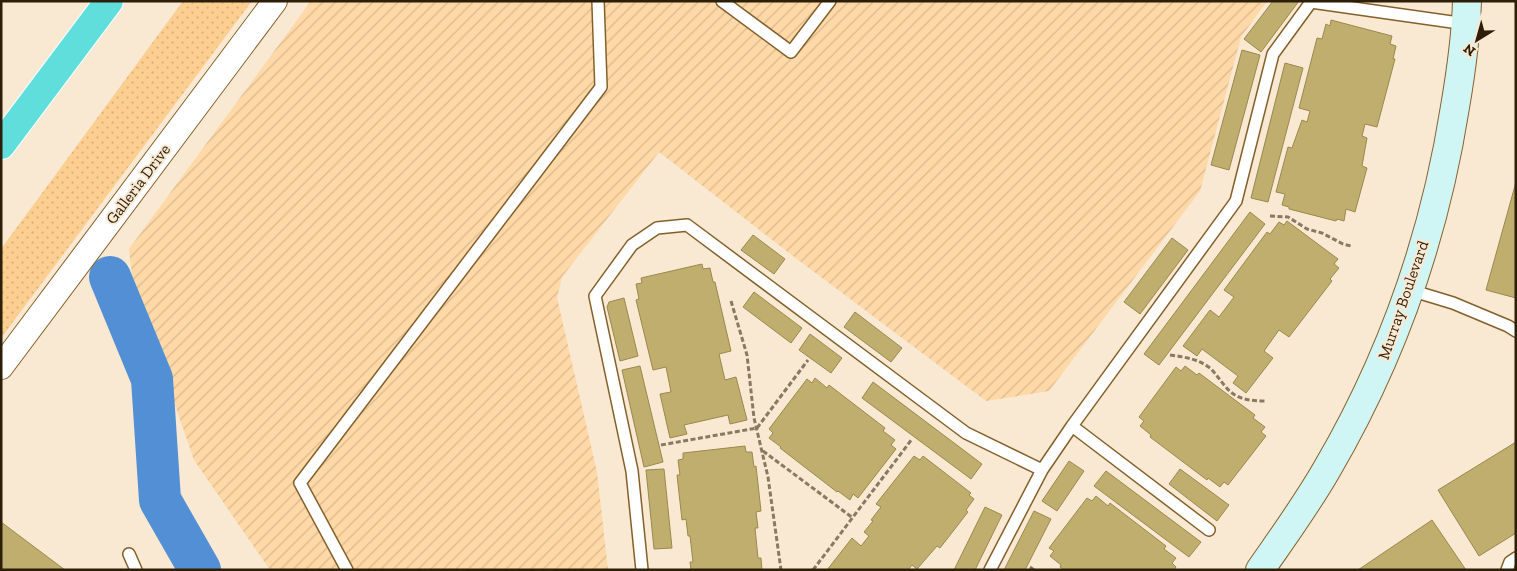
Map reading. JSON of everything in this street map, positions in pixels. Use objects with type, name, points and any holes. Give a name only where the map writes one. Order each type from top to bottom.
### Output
[{"type":"highway","points":[[1,145],[108,1]]},
{"type":"main road","name":"Murray Boulevard","points":[[1260,570],[1327,470],[1380,367],[1410,290],[1435,205],[1448,151],[1467,13]]},
{"type":"street","name":"Galleria Drive","points":[[1,366],[275,1]]},
{"type":"lane","points":[[348,570],[300,483],[601,87],[598,1]]},
{"type":"lane","points":[[722,1],[791,52],[830,1]]},
{"type":"lane","points":[[990,570],[1042,470],[1236,201],[1272,54],[1311,2],[1467,13]]},
{"type":"lane","points":[[642,570],[632,471],[595,296],[632,245],[657,228],[687,224],[966,433],[1042,470]]},
{"type":"lane","points":[[1410,290],[1453,303],[1516,331]]},
{"type":"lane","points":[[1072,426],[1209,530]]},
{"type":"lane","points":[[129,554],[136,570]]},
{"type":"lane","points":[[1507,570],[1510,562],[1516,558]]},
{"type":"path","points":[[1270,216],[1288,218],[1307,229],[1322,233],[1351,246]]},
{"type":"path","points":[[731,301],[747,355],[754,418],[768,477],[781,570]]},
{"type":"path","points":[[1170,355],[1199,361],[1216,374],[1227,388],[1244,400],[1267,401]]},
{"type":"path","points":[[661,446],[757,428],[808,360]]},
{"type":"path","points":[[813,570],[912,439]]},
{"type":"path","points":[[762,450],[853,518]]},
{"type":"path","points":[[1030,567],[1034,570]]},
{"type":"shaded area","points":[[183,1],[252,1],[1,338],[1,249]]},
{"type":"shaded area","points":[[311,1],[1267,1],[1241,37],[1200,191],[1049,391],[986,401],[789,253],[659,152],[562,277],[557,298],[597,472],[608,570],[270,570],[194,460],[133,283],[129,249]]},
{"type":"building","points":[[1273,1],[1299,1],[1261,52],[1244,39]]},
{"type":"building","points":[[1331,20],[1392,36],[1390,44],[1396,46],[1393,59],[1395,59],[1377,127],[1365,124],[1362,136],[1367,138],[1362,166],[1367,168],[1355,212],[1346,209],[1344,221],[1337,219],[1336,221],[1289,209],[1289,207],[1282,205],[1285,194],[1276,192],[1288,147],[1292,148],[1302,120],[1307,122],[1310,111],[1299,108],[1317,38],[1322,39],[1326,24],[1330,26]]},
{"type":"building","points":[[1242,50],[1260,55],[1229,170],[1211,165]]},
{"type":"building","points":[[1285,63],[1303,68],[1268,202],[1251,198]]},
{"type":"building","points":[[1516,182],[1516,298],[1486,290]]},
{"type":"building","points":[[1250,212],[1265,224],[1159,365],[1144,354]]},
{"type":"building","points":[[1287,221],[1338,259],[1334,264],[1339,268],[1330,279],[1332,281],[1289,337],[1279,330],[1264,351],[1273,358],[1246,393],[1233,383],[1238,376],[1202,349],[1197,356],[1183,346],[1210,310],[1219,317],[1234,297],[1224,290],[1267,232],[1270,234],[1279,222],[1284,225]]},
{"type":"building","points":[[753,235],[785,259],[774,274],[741,250]]},
{"type":"building","points":[[1172,238],[1188,250],[1140,314],[1124,302]]},
{"type":"building","points":[[702,264],[703,269],[710,268],[713,282],[715,282],[731,351],[719,354],[725,380],[736,377],[747,420],[730,424],[728,415],[684,425],[687,434],[670,438],[660,394],[671,392],[666,367],[653,370],[636,300],[639,299],[636,284],[642,283],[641,278]]},
{"type":"building","points":[[754,292],[802,328],[791,343],[743,307]]},
{"type":"building","points":[[624,298],[638,356],[620,361],[607,307],[609,302]]},
{"type":"building","points":[[855,312],[902,348],[891,362],[844,327]]},
{"type":"building","points":[[810,334],[842,358],[831,373],[799,350]]},
{"type":"building","points":[[640,366],[663,462],[644,467],[622,370]]},
{"type":"building","points":[[1185,366],[1197,375],[1199,373],[1255,415],[1253,418],[1265,427],[1261,432],[1266,436],[1228,485],[1224,482],[1220,487],[1208,478],[1207,480],[1150,437],[1151,435],[1140,426],[1144,421],[1139,417],[1176,367],[1181,371]]},
{"type":"building","points":[[815,378],[827,388],[829,385],[885,428],[883,431],[895,440],[891,445],[896,449],[858,498],[853,494],[850,500],[837,492],[769,438],[773,433],[769,429],[807,379],[812,383]]},
{"type":"building","points":[[873,382],[982,464],[971,479],[862,398]]},
{"type":"building","points":[[1516,442],[1516,533],[1479,556],[1438,490]]},
{"type":"building","points":[[745,446],[746,452],[752,452],[754,467],[756,466],[761,511],[756,512],[758,528],[755,528],[758,558],[761,558],[762,570],[691,570],[690,562],[693,562],[690,536],[688,536],[686,519],[682,520],[677,475],[680,475],[678,460],[683,459],[683,453]]},
{"type":"building","points":[[914,456],[920,460],[923,456],[971,493],[969,495],[974,499],[966,510],[968,512],[940,548],[937,546],[917,569],[912,565],[908,570],[827,570],[852,538],[861,546],[869,536],[864,532],[881,507],[876,504]]},
{"type":"building","points":[[1069,461],[1084,471],[1057,511],[1042,501]]},
{"type":"building","points":[[664,469],[672,548],[654,549],[646,470]]},
{"type":"building","points":[[1180,469],[1229,505],[1217,521],[1169,484]]},
{"type":"building","points":[[1106,471],[1201,542],[1189,557],[1094,486]]},
{"type":"building","points":[[1096,496],[1108,506],[1110,503],[1166,546],[1164,549],[1176,558],[1172,563],[1176,567],[1174,570],[1064,570],[1060,567],[1061,565],[1050,556],[1054,551],[1049,548],[1087,498],[1092,501]]},
{"type":"building","points":[[985,507],[1002,515],[975,570],[954,570]]},
{"type":"building","points":[[1034,511],[1051,519],[1025,570],[1004,570]]},
{"type":"building","points":[[1432,520],[1466,570],[1358,570]]},
{"type":"building","points":[[1,522],[65,570],[1,570]]},
{"type":"waterway","points":[[110,277],[152,379],[160,500],[200,570]]}]
